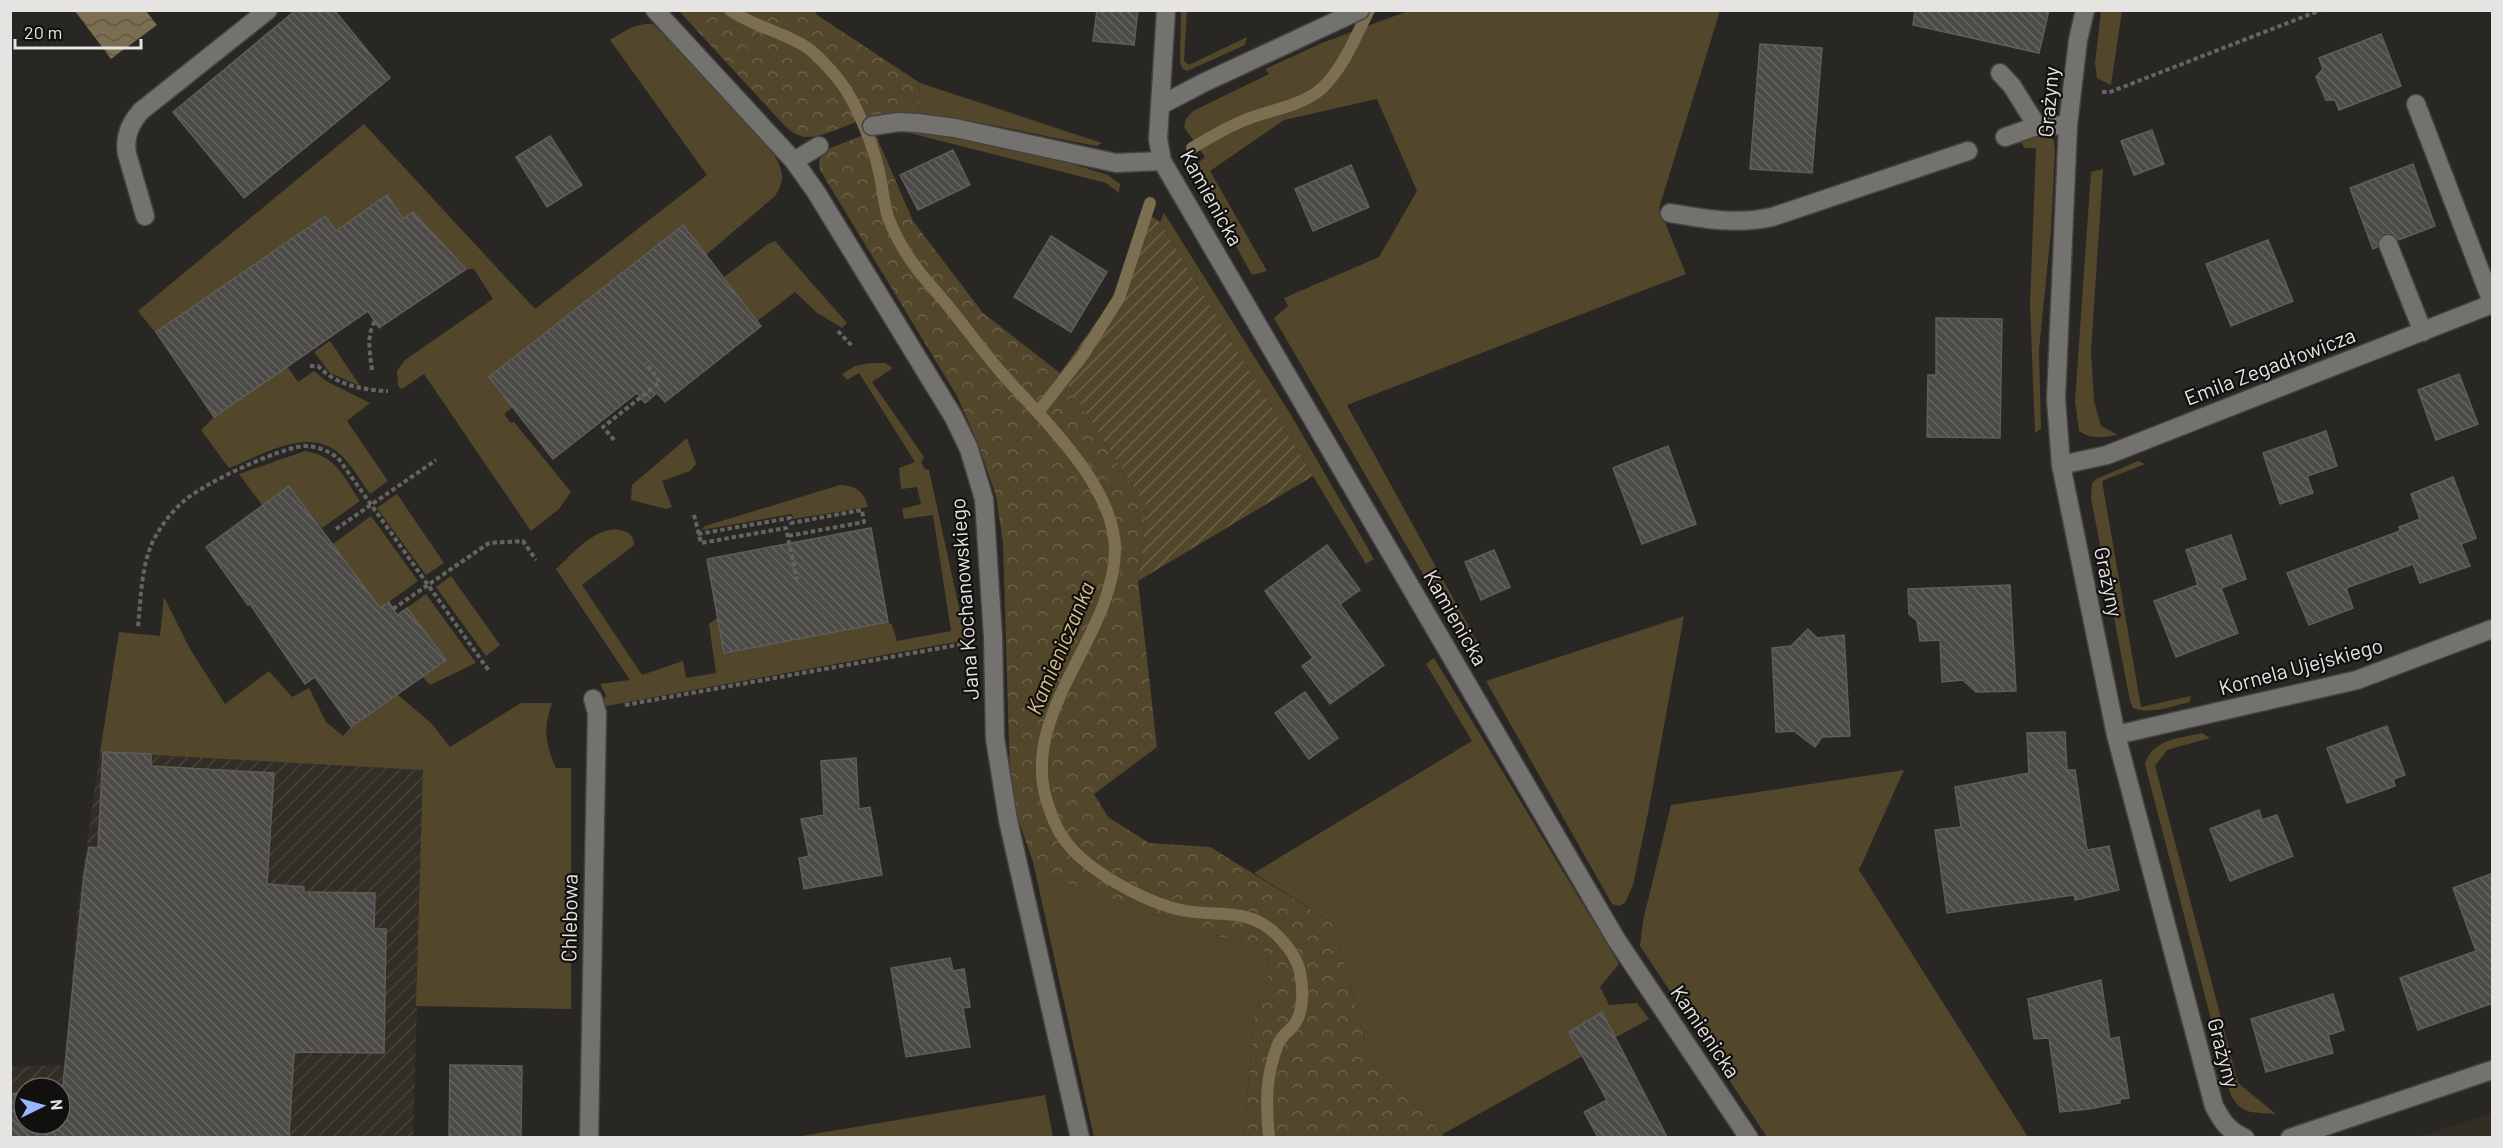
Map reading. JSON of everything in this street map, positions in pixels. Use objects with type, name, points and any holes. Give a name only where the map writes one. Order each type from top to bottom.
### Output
[{"type":"street","points":[[145,216],[125,143],[130,125],[141,111],[268,10]]},
{"type":"street","name":"Jana Kochanowskiego","points":[[655,10],[794,161],[816,192],[897,322],[953,416],[969,449],[984,499],[993,637],[995,738],[1003,791],[1080,1137]]},
{"type":"street","name":"Kamienicka","points":[[1166,10],[1158,139],[1162,160],[1616,939],[1749,1137]]},
{"type":"street","name":"Grażyny","points":[[2085,10],[2078,40],[2068,125],[2056,399],[2061,465],[2116,735],[2214,1106],[2223,1123],[2233,1133],[2244,1137]]},
{"type":"street","points":[[1161,105],[1352,14]]},
{"type":"street","points":[[2000,73],[2012,86],[2037,126]]},
{"type":"street","points":[[2416,104],[2493,303]]},
{"type":"street","points":[[872,126],[899,122],[955,128],[1116,163],[1162,160]]},
{"type":"street","points":[[2005,137],[2037,126],[2068,125]]},
{"type":"street","points":[[794,161],[819,146]]},
{"type":"street","points":[[1670,213],[1705,219],[1753,221],[1772,217],[1968,151]]},
{"type":"street","points":[[2388,244],[2423,332]]},
{"type":"street","name":"Emila Zegadłowicza","points":[[2061,465],[2107,455],[2493,303]]},
{"type":"street","name":"Kornela Ujejskiego","points":[[2116,735],[2357,680],[2493,629]]},
{"type":"street","name":"Chlebowa","points":[[589,1137],[595,706]]},
{"type":"street","points":[[2290,1137],[2493,1070]]},
{"type":"path","points":[[2072,94],[2110,92],[2321,10]]},
{"type":"path","points":[[372,370],[369,345],[371,328],[375,321]]},
{"type":"path","points":[[838,331],[852,346]]},
{"type":"path","points":[[614,440],[603,427],[660,382],[646,363]]},
{"type":"path","points":[[310,366],[318,366],[327,375],[361,390],[388,391]]},
{"type":"path","points":[[138,626],[144,566],[153,542],[167,519],[184,501],[205,485],[294,448],[312,447],[331,452],[338,458],[489,671]]},
{"type":"path","points":[[336,529],[436,460]]},
{"type":"path","points":[[698,534],[790,518],[791,523],[862,510],[864,522],[788,536]]},
{"type":"path","points":[[694,515],[701,543],[786,528],[797,580]]},
{"type":"path","points":[[393,609],[489,543],[523,540],[536,560]]},
{"type":"path","points":[[595,706],[616,707],[993,637]]},
{"type":"shaded area","points":[[100,752],[424,770],[413,1137],[11,1137],[10,1067],[65,1065],[77,913]]},
{"type":"shaded area","points":[[2492,1113],[2492,1137],[2416,1137]]},
{"type":"green space","points":[[679,11],[814,11],[920,83],[918,114],[867,119],[812,137],[799,136],[785,126]]},
{"type":"green space","points":[[1181,11],[1187,11],[1184,61],[1189,65],[1247,37],[1245,45],[1187,71],[1182,68],[1180,61]]},
{"type":"green space","points":[[1408,11],[1720,11],[1659,208],[1686,274],[1347,405],[1481,649],[1470,655],[1274,318],[1288,306],[1284,298],[1379,257],[1417,191],[1377,99],[1284,120],[1210,171],[1267,271],[1252,275],[1193,168],[1205,157],[1184,127],[1186,119],[1193,111],[1269,74],[1265,69],[1322,43]]},
{"type":"green space","points":[[2101,11],[2122,11],[2111,85],[2097,78],[2095,63]]},
{"type":"green space","points":[[653,24],[704,74],[762,137],[781,170],[782,181],[775,196],[706,255],[682,225],[490,376],[513,407],[504,414],[511,423],[514,422],[571,492],[559,509],[531,531],[424,374],[402,389],[398,386],[397,371],[405,360],[493,299],[474,269],[466,269],[413,212],[403,219],[336,231],[324,216],[155,332],[138,311],[364,124],[535,309],[707,175],[610,40],[630,28]]},
{"type":"green space","points":[[920,83],[1102,143],[1097,146],[986,124],[918,114]]},
{"type":"green space","points":[[894,129],[956,136],[1060,160],[1108,175],[1120,184],[1119,193],[1106,183]]},
{"type":"green space","points":[[874,131],[913,221],[983,313],[1060,373],[1147,508],[1138,581],[1157,747],[1094,794],[1108,817],[1149,843],[1210,847],[1333,923],[1371,1062],[1444,1137],[1244,1137],[1254,1017],[1270,970],[1265,952],[1051,878],[1033,862],[1018,819],[1010,774],[1003,543],[996,496],[979,446],[957,396],[820,170],[819,160],[826,150]]},
{"type":"green space","points":[[2038,134],[2049,135],[2054,141],[2055,153],[2051,230],[2039,350],[2041,429],[2035,433],[2030,304],[2036,148],[2024,148],[2021,141]]},
{"type":"green space","points":[[2103,169],[2091,352],[2094,401],[2101,426],[2118,435],[2098,437],[2088,436],[2079,431],[2075,401],[2091,172]]},
{"type":"green space","points":[[1144,211],[1160,222],[1313,476],[1138,581],[1147,508],[1060,373],[1114,297]]},
{"type":"green space","points":[[1164,213],[1291,415],[1374,559],[1366,564],[1160,222]]},
{"type":"green space","points":[[775,241],[847,323],[842,328],[816,312],[795,292],[757,321],[724,277]]},
{"type":"green space","points":[[330,341],[360,386],[330,373],[314,352]]},
{"type":"green space","points":[[885,363],[893,368],[872,382],[924,457],[921,462],[925,469],[929,470],[966,640],[606,706],[602,698],[607,697],[600,684],[630,680],[556,569],[587,541],[605,531],[614,529],[632,536],[634,545],[582,585],[642,675],[683,661],[686,678],[716,673],[709,624],[718,617],[725,653],[888,622],[892,625],[897,641],[951,631],[933,515],[904,519],[902,509],[921,504],[917,487],[901,489],[899,468],[915,462],[859,373],[847,380],[842,374],[855,366]]},
{"type":"green space","points":[[287,366],[298,382],[314,371],[326,381],[370,403],[347,421],[388,481],[370,494],[342,456],[330,447],[316,443],[301,442],[286,445],[229,468],[201,430],[214,417]]},
{"type":"green space","points":[[687,438],[696,464],[690,471],[662,481],[672,507],[666,509],[631,500],[632,485]]},
{"type":"green space","points":[[305,451],[332,463],[344,476],[360,501],[322,528],[289,486],[262,505],[239,474]]},
{"type":"green space","points":[[2138,461],[2145,464],[2102,481],[2141,707],[2191,696],[2190,702],[2147,711],[2133,708],[2130,701],[2091,498],[2092,483],[2096,479]]},
{"type":"green space","points":[[840,485],[851,487],[862,493],[868,507],[793,519],[792,514],[702,530],[705,526]]},
{"type":"green space","points":[[397,494],[444,563],[426,575],[377,508]]},
{"type":"green space","points":[[371,516],[418,581],[379,609],[333,544]]},
{"type":"green space","points":[[451,576],[500,645],[486,656],[436,587]]},
{"type":"green space","points":[[426,594],[476,663],[430,685],[422,676],[445,659],[407,608]]},
{"type":"green space","points":[[164,597],[190,649],[225,704],[269,671],[292,697],[309,688],[326,722],[343,736],[351,727],[397,694],[432,724],[450,747],[521,703],[552,703],[546,729],[549,751],[556,768],[571,768],[571,1009],[416,1006],[423,770],[100,752],[119,632],[160,636]]},
{"type":"green space","points":[[1684,616],[1633,885],[1625,903],[1619,906],[1612,904],[1486,681]]},
{"type":"green space","points":[[1434,658],[1619,964],[1600,987],[1609,1005],[1637,1003],[1649,1019],[1443,1134],[1371,1062],[1333,923],[1254,873],[1472,741],[1426,664]]},
{"type":"green space","points":[[2202,733],[2210,738],[2167,750],[2155,766],[2238,1083],[2276,1114],[2255,1113],[2244,1109],[2230,1093],[2145,764],[2154,749],[2168,741]]},
{"type":"green space","points":[[1904,770],[1859,870],[2028,1137],[1767,1137],[1640,946],[1643,921],[1671,805]]},
{"type":"green space","points":[[1033,862],[1051,878],[1265,952],[1270,970],[1254,1017],[1244,1137],[1094,1137]]},
{"type":"green space","points":[[1045,1095],[1053,1137],[796,1137]]},
{"type":"water","points":[[75,11],[146,11],[157,25],[111,59]]},
{"type":"building","points":[[296,10],[334,10],[390,78],[244,198],[173,112]]},
{"type":"building","points":[[1097,10],[1138,10],[1134,45],[1093,41]]},
{"type":"building","points":[[1915,10],[2049,10],[2039,53],[1913,25]]},
{"type":"building","points":[[2381,34],[2401,86],[2339,110],[2335,100],[2326,100],[2316,77],[2323,69],[2319,58]]},
{"type":"building","points":[[1760,44],[1822,48],[1812,173],[1750,169]]},
{"type":"building","points":[[2152,130],[2164,164],[2134,175],[2121,141]]},
{"type":"building","points":[[550,136],[582,185],[547,207],[516,157]]},
{"type":"building","points":[[953,150],[970,185],[918,210],[900,175]]},
{"type":"building","points":[[2413,164],[2435,226],[2398,240],[2394,235],[2384,233],[2379,238],[2377,247],[2373,249],[2350,188]]},
{"type":"building","points":[[1351,165],[1369,207],[1313,231],[1295,189]]},
{"type":"building","points":[[387,195],[403,219],[413,212],[466,269],[379,328],[368,311],[214,417],[156,332],[325,216],[336,231]]},
{"type":"building","points":[[683,225],[761,326],[665,402],[657,393],[645,403],[637,393],[553,459],[489,377]]},
{"type":"building","points":[[1051,236],[1107,272],[1071,332],[1014,297]]},
{"type":"building","points":[[2268,240],[2293,301],[2231,326],[2206,264]]},
{"type":"building","points":[[1936,318],[2002,319],[2000,438],[1927,437],[1928,375],[1936,375]]},
{"type":"building","points":[[2459,374],[2478,424],[2436,440],[2418,390]]},
{"type":"building","points":[[2326,431],[2337,466],[2307,476],[2313,493],[2280,504],[2263,453]]},
{"type":"building","points":[[1668,446],[1696,524],[1642,544],[1613,468]]},
{"type":"building","points":[[2453,477],[2476,538],[2461,544],[2470,566],[2420,583],[2413,564],[2346,588],[2353,608],[2309,625],[2287,573],[2400,531],[2399,527],[2420,519],[2411,494]]},
{"type":"building","points":[[289,486],[380,608],[389,602],[397,615],[407,608],[446,660],[351,727],[315,677],[305,684],[250,604],[248,605],[206,547]]},
{"type":"building","points":[[871,528],[888,622],[724,653],[707,559]]},
{"type":"building","points":[[2231,535],[2246,579],[2221,588],[2238,633],[2176,657],[2154,601],[2198,585],[2186,550]]},
{"type":"building","points":[[1327,545],[1360,590],[1340,604],[1384,665],[1330,704],[1302,666],[1313,658],[1265,591]]},
{"type":"building","points":[[1494,550],[1510,587],[1481,600],[1465,562]]},
{"type":"building","points":[[2010,585],[2016,691],[1976,692],[1963,680],[1942,682],[1940,640],[1920,641],[1917,621],[1909,614],[1908,589]]},
{"type":"building","points":[[1808,629],[1817,638],[1844,635],[1850,736],[1822,737],[1815,747],[1794,731],[1776,732],[1772,648],[1791,646]]},
{"type":"building","points":[[1305,692],[1338,738],[1309,759],[1275,713]]},
{"type":"building","points":[[2387,726],[2405,775],[2393,779],[2395,786],[2347,803],[2327,748]]},
{"type":"building","points":[[2065,732],[2067,770],[2075,770],[2087,850],[2109,846],[2119,890],[2075,900],[2074,895],[1947,913],[1935,830],[1961,827],[1955,787],[2029,773],[2027,733]]},
{"type":"building","points":[[103,752],[151,754],[151,766],[274,773],[267,884],[304,887],[304,892],[375,893],[374,929],[386,929],[384,1053],[294,1052],[289,1137],[10,1137],[10,1094],[12,1094],[12,1136],[72,1136],[72,1076],[64,1076],[84,875],[89,847],[98,848]]},
{"type":"building","points":[[856,758],[859,809],[870,807],[882,875],[804,889],[799,858],[809,856],[801,819],[824,815],[821,761]]},
{"type":"building","points":[[2259,810],[2262,820],[2277,815],[2293,856],[2230,881],[2210,829]]},
{"type":"building","points":[[2493,873],[2493,1003],[2418,1030],[2400,978],[2476,951],[2453,888]]},
{"type":"building","points":[[950,958],[953,971],[964,969],[970,1007],[963,1008],[970,1047],[906,1057],[891,968]]},
{"type":"building","points":[[2101,980],[2110,1039],[2119,1037],[2129,1098],[2120,1099],[2120,1103],[2060,1112],[2049,1038],[2034,1039],[2028,999]]},
{"type":"building","points":[[2333,994],[2344,1030],[2328,1035],[2333,1053],[2266,1072],[2251,1019]]},
{"type":"building","points":[[1602,1012],[1667,1137],[1598,1137],[1584,1112],[1607,1100],[1569,1032]]},
{"type":"building","points":[[450,1065],[522,1066],[521,1137],[449,1137]]},
{"type":"waterway","name":"Kamieniczanka","points":[[730,10],[749,21],[801,43],[817,56],[839,80],[857,110],[867,133],[878,167],[888,217],[905,251],[993,362],[1054,430],[1089,477],[1103,501],[1112,526],[1115,551],[1110,584],[1099,617],[1053,713],[1044,745],[1042,778],[1051,813],[1060,833],[1074,851],[1117,883],[1166,906],[1195,912],[1243,916],[1255,920],[1277,935],[1291,952],[1300,972],[1302,1004],[1296,1022],[1278,1044],[1271,1068],[1267,1101],[1269,1138]]},
{"type":"waterway","points":[[1192,148],[1238,123],[1295,104],[1321,89],[1336,72],[1369,10]]},
{"type":"waterway","points":[[1039,411],[1083,355],[1119,298],[1150,203]]}]
